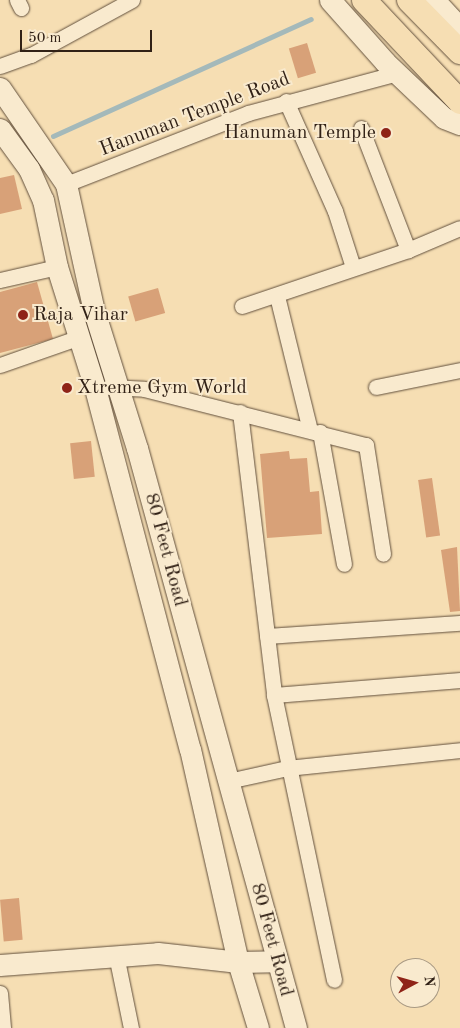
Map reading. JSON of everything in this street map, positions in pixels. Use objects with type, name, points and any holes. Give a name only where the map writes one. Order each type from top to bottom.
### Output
[{"type":"main road","points":[[364,0],[460,102]]},
{"type":"main road","points":[[408,0],[460,52]]},
{"type":"street","points":[[0,66],[31,55],[132,0]]},
{"type":"street","points":[[330,0],[397,73],[444,118],[460,124]]},
{"type":"street","points":[[434,0],[460,28]]},
{"type":"street","name":"Hanuman Temple Road","points":[[66,184],[286,101],[397,73]]},
{"type":"street","name":"80 Feet Road","points":[[0,88],[66,184],[94,311],[119,387],[296,1028]]},
{"type":"street","points":[[286,101],[334,211],[353,267]]},
{"type":"street","points":[[361,128],[408,250]]},
{"type":"street","name":"80 Feet Road","points":[[0,129],[29,169],[43,200],[57,267],[77,338],[95,388],[190,748],[238,962],[258,1028]]},
{"type":"street","points":[[242,306],[408,250],[460,228]]},
{"type":"street","points":[[0,280],[57,267]]},
{"type":"street","points":[[276,296],[315,431],[344,564]]},
{"type":"street","points":[[71,318],[94,311]]},
{"type":"street","points":[[0,364],[77,338]]},
{"type":"street","points":[[85,360],[108,352]]},
{"type":"street","points":[[376,387],[460,370]]},
{"type":"street","points":[[95,388],[119,387],[240,412],[366,445],[383,554]]},
{"type":"street","points":[[240,412],[274,695],[287,768],[334,980]]},
{"type":"street","points":[[267,636],[460,623]]},
{"type":"street","points":[[274,695],[460,680]]},
{"type":"street","points":[[228,781],[287,768],[460,750]]},
{"type":"street","points":[[0,966],[158,953],[238,962],[277,961]]},
{"type":"street","points":[[116,956],[131,1028]]},
{"type":"street","points":[[0,993],[3,1028]]},
{"type":"building","points":[[307,43],[316,73],[298,78],[289,49]]},
{"type":"building","points":[[14,175],[22,209],[0,214],[0,178]]},
{"type":"building","name":"Raja Vihar","points":[[37,282],[53,339],[0,353],[0,292]]},
{"type":"building","points":[[158,288],[165,313],[135,322],[128,297]]},
{"type":"building","points":[[91,441],[95,477],[74,479],[70,443]]},
{"type":"building","points":[[289,451],[290,459],[307,458],[310,492],[319,491],[322,534],[267,538],[260,454]]},
{"type":"building","points":[[432,478],[440,535],[426,537],[418,480]]},
{"type":"building","points":[[457,547],[460,611],[450,612],[441,550]]},
{"type":"building","points":[[19,898],[23,940],[4,941],[0,900]]},
{"type":"waterway","points":[[53,136],[311,19]]},
{"type":"place","name":"Hanuman Temple","points":[[386,133]]},
{"type":"place","name":"Raja Vihar","points":[[23,315]]},
{"type":"place","name":"Xtreme Gym World","points":[[67,388]]}]
